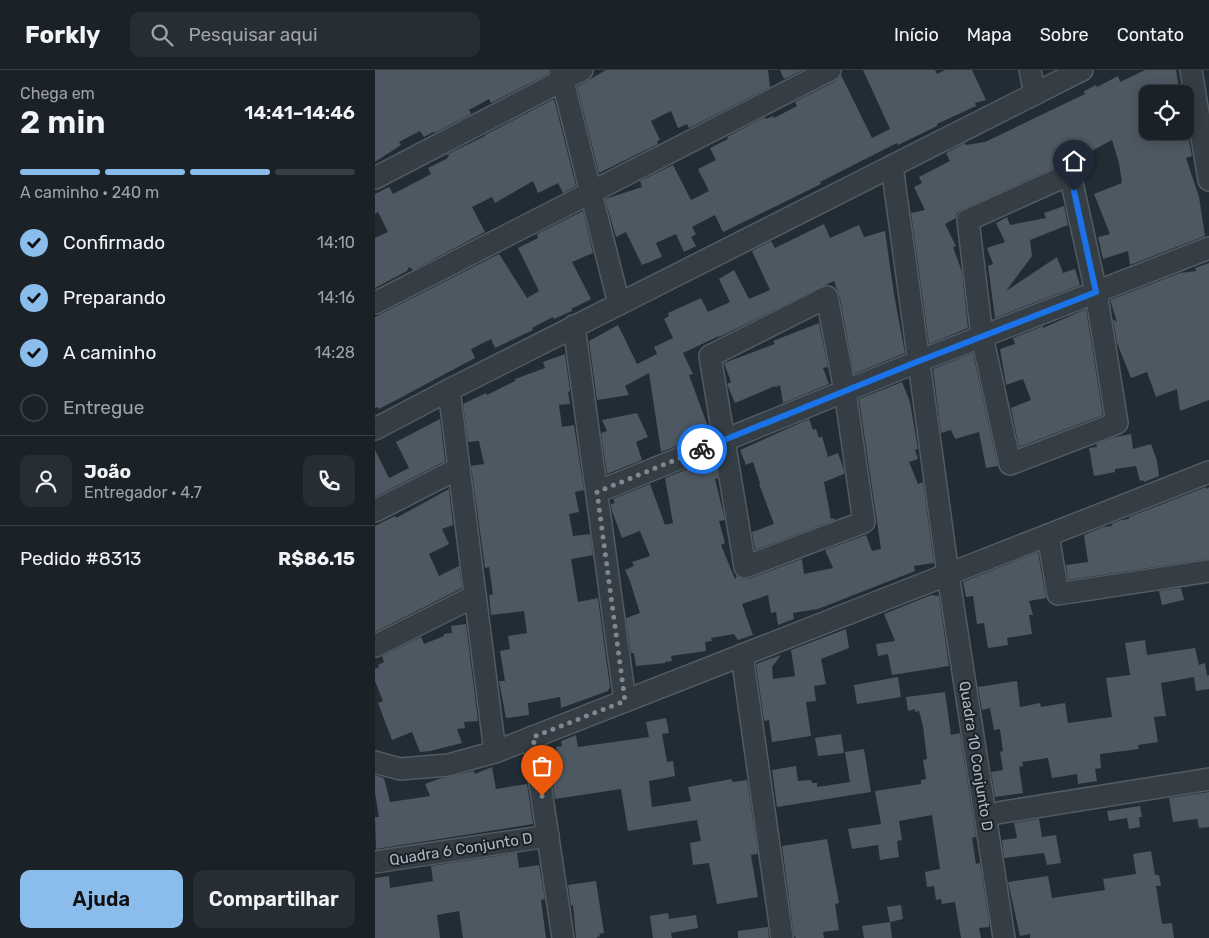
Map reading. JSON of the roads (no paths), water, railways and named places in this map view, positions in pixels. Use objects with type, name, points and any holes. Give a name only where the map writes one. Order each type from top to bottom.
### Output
[{"type":"street","points":[[375,178],[561,75],[582,70]]},
{"type":"street","points":[[375,303],[830,70]]},
{"type":"street","points":[[1030,70],[1035,94]]},
{"type":"street","points":[[375,429],[574,326],[1082,70]]},
{"type":"street","points":[[1191,70],[1204,123],[1209,180]]},
{"type":"street","points":[[561,75],[619,304]]},
{"type":"street","name":"Quadra 10 Conjunto D","points":[[892,166],[948,574],[1004,938]]},
{"type":"street","points":[[1071,174],[1096,292],[1117,423],[1010,464],[982,336],[969,220],[1071,174]]},
{"type":"street","points":[[597,492],[919,361],[1209,248]]},
{"type":"street","points":[[827,297],[845,391],[864,522],[745,567],[723,441],[710,356],[827,297]]},
{"type":"street","points":[[574,326],[625,701]]},
{"type":"street","points":[[449,390],[495,752]]},
{"type":"street","points":[[375,511],[459,468]]},
{"type":"street","points":[[375,762],[399,769],[447,765],[495,752],[1209,472]]},
{"type":"street","points":[[1048,535],[1058,594],[1209,572]]},
{"type":"street","points":[[375,646],[475,596]]},
{"type":"street","points":[[742,655],[782,938]]},
{"type":"street","points":[[533,737],[563,938]]},
{"type":"street","points":[[985,815],[1209,779]]},
{"type":"street","name":"Quadra 6 Conjunto D","points":[[375,862],[548,836]]}]
